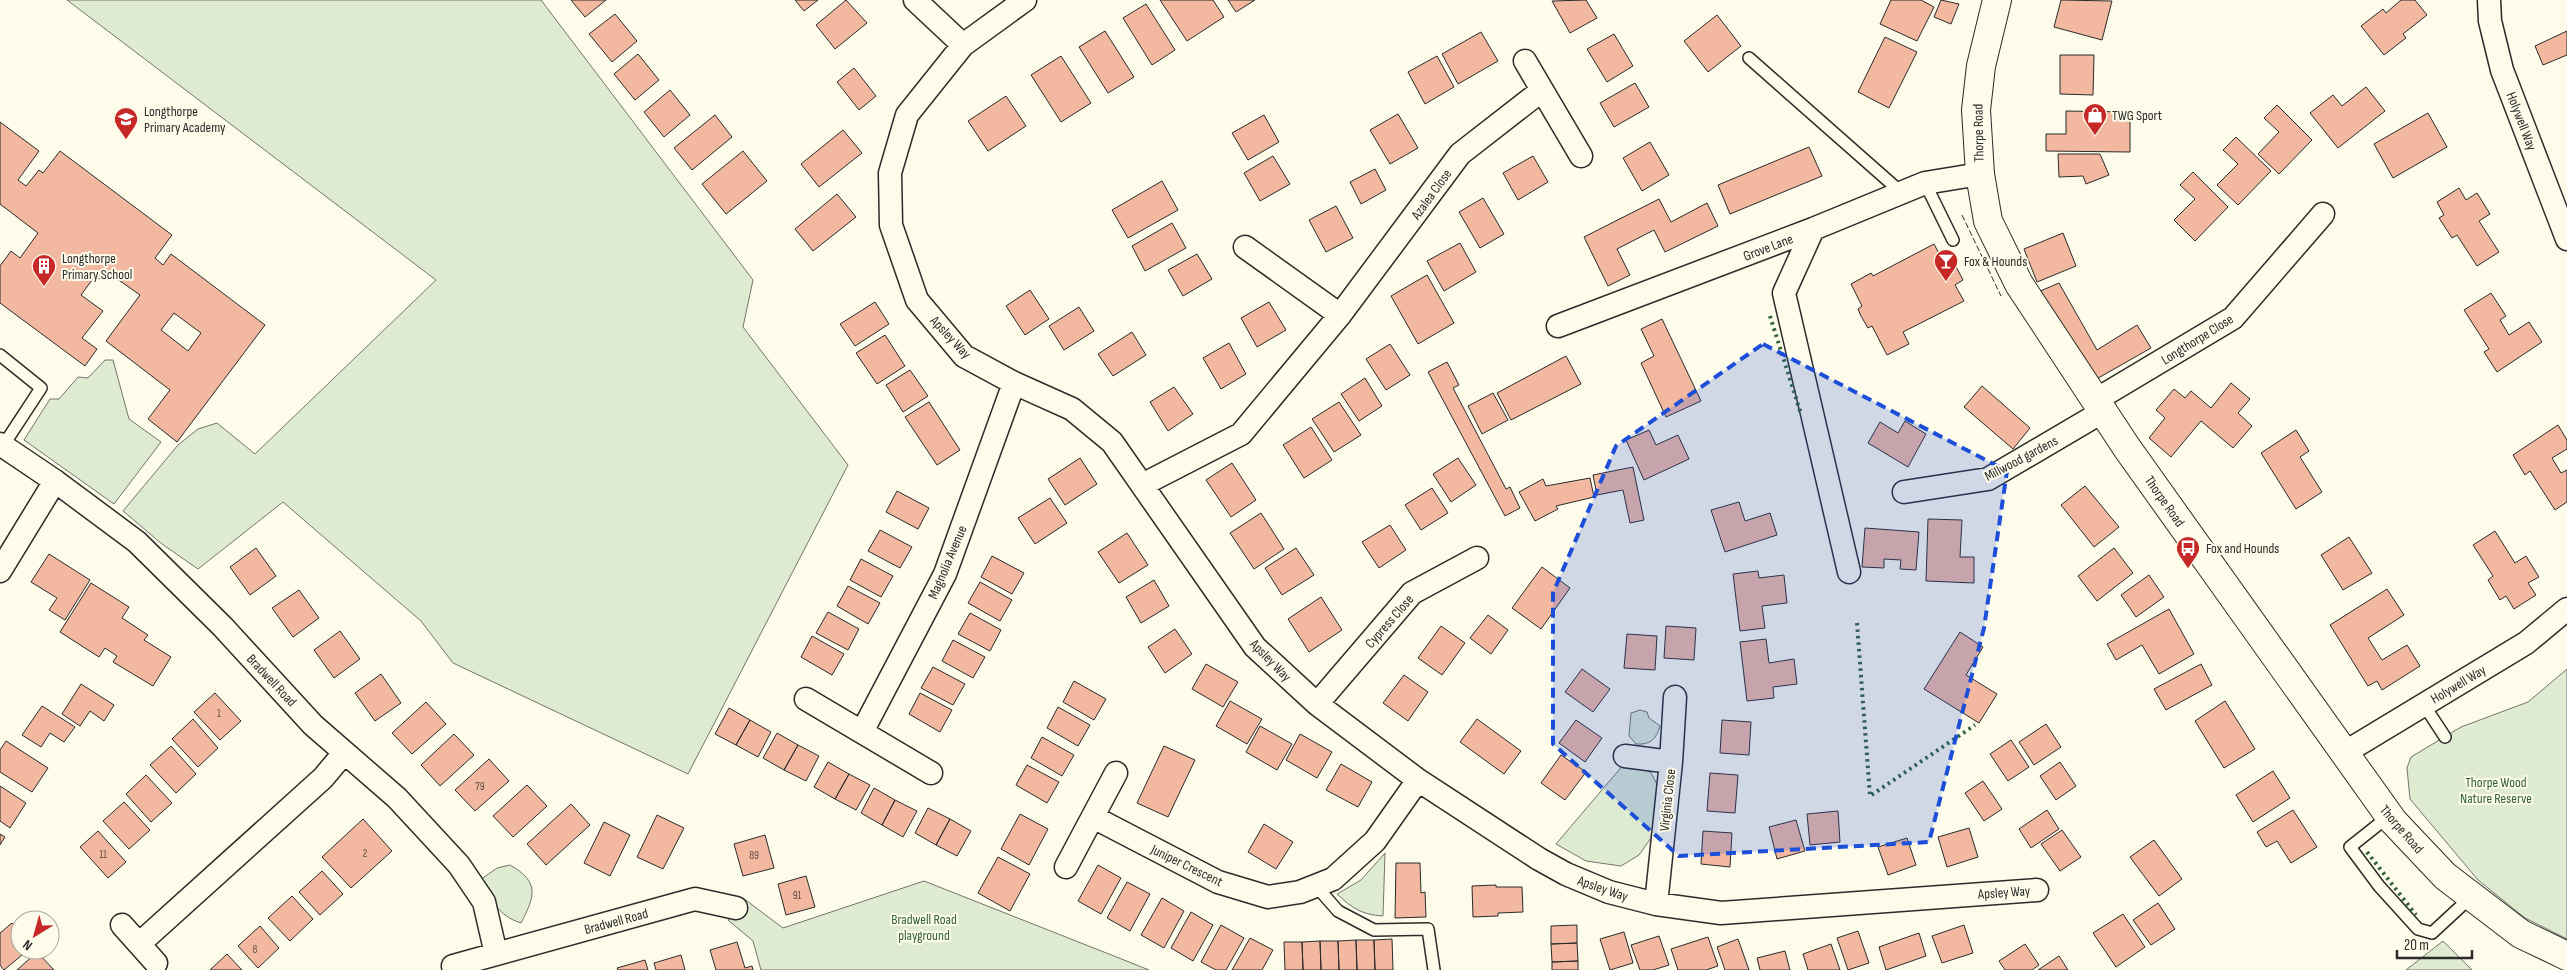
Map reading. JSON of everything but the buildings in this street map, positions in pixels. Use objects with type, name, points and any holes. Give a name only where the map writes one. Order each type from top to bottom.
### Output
[{"type":"street","points":[[915,0],[963,45]]},
{"type":"street","name":"Apsley Way","points":[[1025,0],[963,45],[907,115],[890,173],[891,225],[917,300],[964,356],[1014,383],[1072,409],[1112,442],[1256,647],[1316,704],[1418,780],[1566,874],[1609,892],[1656,904],[1721,913],[2038,890]]},
{"type":"street","name":"Thorpe Road","points":[[1997,0],[1981,66],[1976,110],[1980,174],[1988,221],[2019,284],[2098,406],[2389,816],[2445,876],[2521,934],[2567,956]]},
{"type":"street","name":"Holywell Way","points":[[2490,0],[2490,21],[2502,70],[2567,239]]},
{"type":"street","points":[[1525,61],[1541,92],[1581,156]]},
{"type":"street","name":"Azalea Close","points":[[1142,484],[1241,434],[1340,315],[1460,154],[1541,92]]},
{"type":"street","name":"Grove Lane","points":[[1558,326],[1813,229],[1925,183],[1980,174]]},
{"type":"street","name":"Longthorpe Close","points":[[2098,406],[2233,318],[2323,214]]},
{"type":"street","points":[[1813,229],[1784,293],[1849,572]]},
{"type":"street","points":[[1245,248],[1340,315]]},
{"type":"street","name":"Magnolia Avenue","points":[[862,732],[945,574],[1014,383]]},
{"type":"street","name":"Millwood gardens","points":[[1904,492],[1988,479],[2098,406]]},
{"type":"street","name":"Bradwell Road","points":[[1,445],[55,481],[137,542],[223,627],[313,726],[397,798],[459,865],[484,902],[496,954]]},
{"type":"street","points":[[0,571],[55,481]]},
{"type":"street","name":"Cypress Close","points":[[1316,704],[1412,593],[1477,558]]},
{"type":"street","name":"Holywell Way","points":[[2344,753],[2526,643],[2567,609]]},
{"type":"street","name":"Virginia Close","points":[[1656,904],[1671,762],[1675,697]]},
{"type":"street","points":[[806,699],[931,773]]},
{"type":"street","points":[[139,944],[323,778],[344,753]]},
{"type":"street","points":[[1625,756],[1671,762]]},
{"type":"street","points":[[1066,866],[1116,773]]},
{"type":"street","name":"Juniper Crescent","points":[[1093,816],[1173,860],[1226,884],[1268,897],[1300,892],[1333,879],[1375,841],[1418,780]]},
{"type":"street","name":"Bradwell Road","points":[[453,966],[695,899],[736,908]]},
{"type":"street","points":[[122,925],[156,963]]},
{"type":"lane","points":[[1749,58],[1902,193]]},
{"type":"lane","points":[[1925,183],[1953,240]]},
{"type":"lane","points":[[0,355],[41,388],[1,445]]},
{"type":"lane","points":[[2424,705],[2445,737]]},
{"type":"lane","points":[[2389,816],[2350,847],[2379,886],[2418,929],[2432,933],[2472,896]]},
{"type":"lane","points":[[1316,886],[1338,910],[1374,930],[1428,928],[1434,970]]},
{"type":"highlighted area","points":[[1763,344],[2007,471],[1984,628],[1929,842],[1679,856],[1553,744],[1553,593],[1616,446]]},
{"type":"green space","points":[[67,0],[541,0],[753,280],[743,327],[848,465],[688,774],[453,663],[421,621],[283,502],[198,569],[162,544],[123,511],[178,445],[198,429],[217,423],[255,454],[436,280]]},
{"type":"green space","points":[[105,360],[113,360],[129,419],[161,442],[114,504],[24,440],[50,399],[59,399],[78,377],[88,378]]},
{"type":"green space","name":"Thorpe Wood Nature Reserve","points":[[2567,669],[2567,939],[2525,918],[2478,880],[2410,799],[2407,768],[2411,757],[2461,727],[2528,702]]},
{"type":"green space","points":[[1640,710],[1647,712],[1649,718],[1660,726],[1652,740],[1636,744],[1629,736],[1631,713]]},
{"type":"green space","points":[[1624,764],[1639,765],[1651,773],[1659,788],[1651,838],[1639,855],[1621,866],[1586,861],[1556,844]]},
{"type":"green space","points":[[1385,853],[1383,916],[1363,912],[1353,907],[1337,894],[1361,880]]},
{"type":"green space","points":[[510,865],[526,877],[532,890],[532,897],[521,923],[506,916],[496,906],[480,880],[497,868]]},
{"type":"green space","name":"Bradwell Road playground","points":[[924,881],[1149,970],[761,970],[753,941],[728,920],[743,898],[783,928]]},
{"type":"green space","points":[[2443,941],[2472,970],[2406,970]]},
{"type":"hedge","points":[[1770,316],[1801,414]]},
{"type":"hedge","points":[[1857,623],[1870,796],[1975,725]]},
{"type":"hedge","points":[[2367,852],[2416,915]]},
{"type":"fence","points":[[1962,215],[2001,296]]},
{"type":"place","name":"TWG Sport","points":[[2095,136]]},
{"type":"place","name":"Longthorpe Primary Academy","points":[[126,140]]},
{"type":"place","name":"Fox & Hounds","points":[[1946,282]]},
{"type":"place","name":"Longthorpe Primary School","points":[[44,287]]},
{"type":"place","name":"Fox and Hounds","points":[[2188,569]]}]
